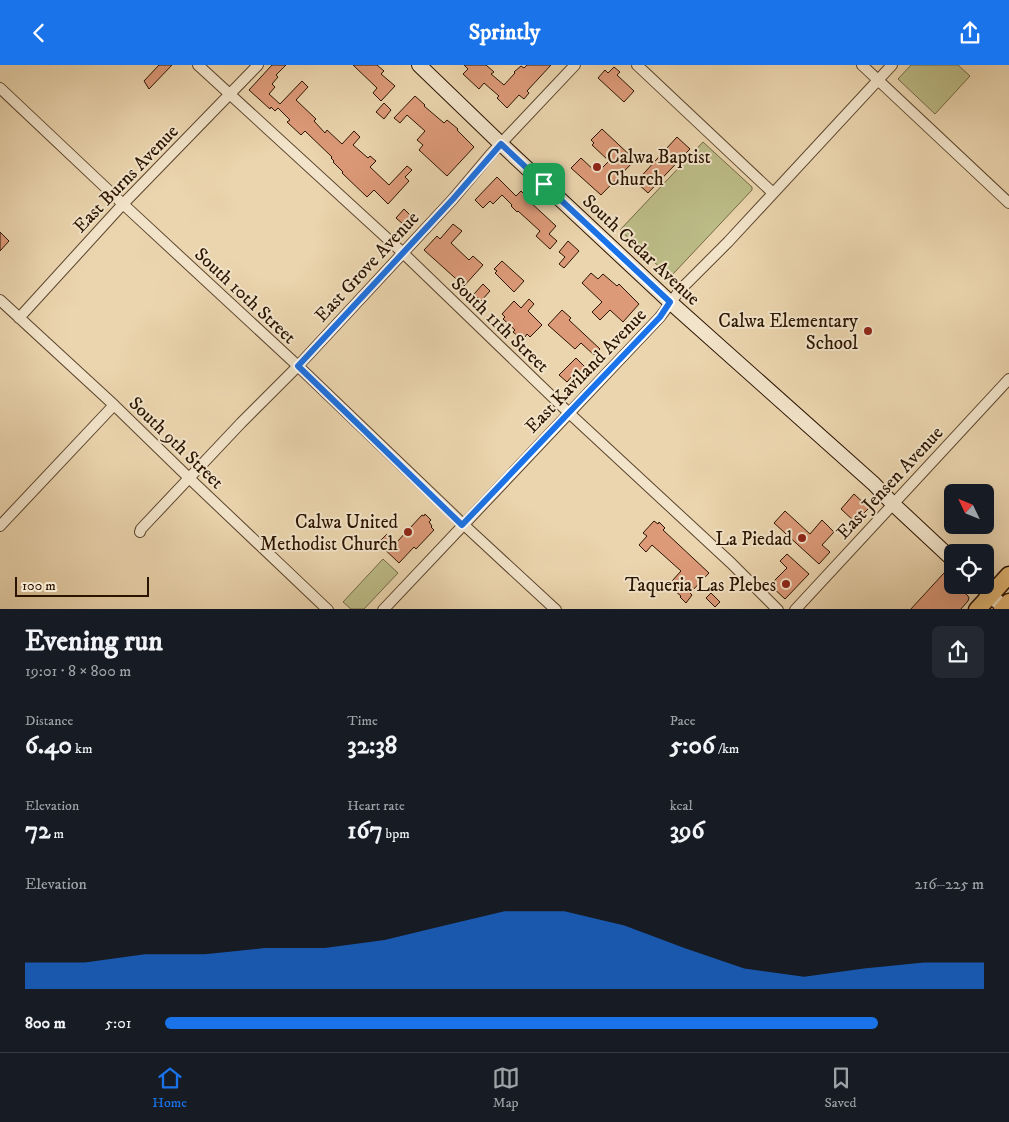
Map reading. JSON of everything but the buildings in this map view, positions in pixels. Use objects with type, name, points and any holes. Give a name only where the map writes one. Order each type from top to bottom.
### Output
[{"type":"main road","name":"South Cedar Avenue","points":[[419,65],[670,302],[874,484],[944,552]]},
{"type":"main road","points":[[994,585],[1009,575]]},
{"type":"main road","points":[[977,609],[984,594]]},
{"type":"main road","points":[[990,594],[1005,607]]},
{"type":"street","name":"South 11th Street","points":[[198,65],[403,253],[568,412],[778,609]]},
{"type":"street","name":"East Burns Avenue","points":[[19,318],[123,205],[258,65]]},
{"type":"street","name":"East Grove Avenue","points":[[140,532],[240,423],[298,366],[575,65]]},
{"type":"street","points":[[637,65],[773,193]]},
{"type":"street","points":[[862,65],[1009,203]]},
{"type":"street","name":"East Kaviland Avenue","points":[[383,609],[660,317],[680,290],[728,242],[892,65]]},
{"type":"street","name":"South 10th Street","points":[[0,88],[123,205],[298,366],[462,525],[556,609]]},
{"type":"street","name":"South 9th Street","points":[[0,300],[114,405],[328,609]]},
{"type":"street","name":"East Jensen Avenue","points":[[794,609],[1009,379]]},
{"type":"street","points":[[0,526],[114,405]]},
{"type":"green space","points":[[911,65],[958,65],[970,76],[935,114],[898,79]]},
{"type":"green space","points":[[703,142],[752,187],[752,190],[673,274],[667,274],[620,230]]},
{"type":"green space","points":[[383,559],[398,573],[364,609],[351,609],[343,602]]},
{"type":"place","name":"Calwa Baptist Church","points":[[597,167]]},
{"type":"place","name":"Calwa Elementary School","points":[[868,331]]},
{"type":"place","name":"Calwa United Methodist Church","points":[[408,532]]},
{"type":"place","name":"La Piedad","points":[[802,538]]},
{"type":"place","name":"Taqueria Las Plebes","points":[[786,584]]},
{"type":"route","points":[[501,144],[544,184],[670,302],[660,317],[462,525],[298,366],[453,199],[501,144]]}]
